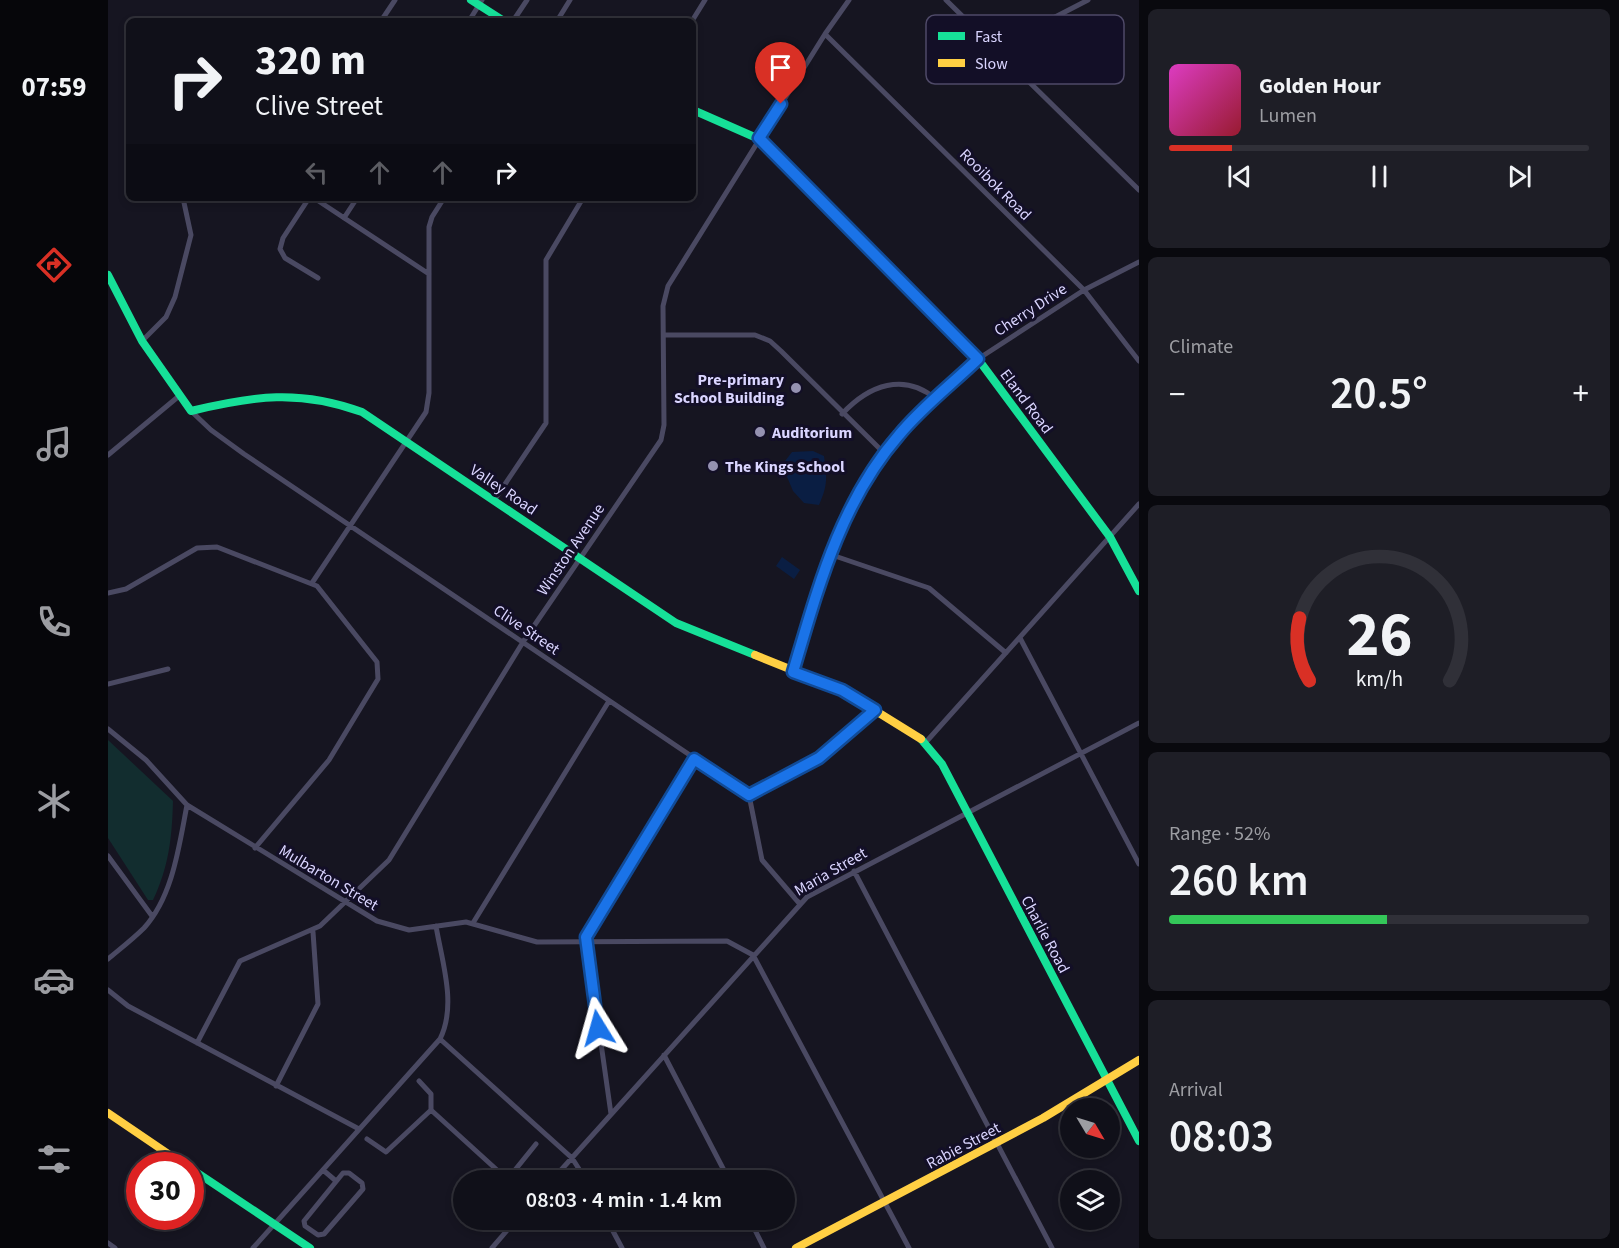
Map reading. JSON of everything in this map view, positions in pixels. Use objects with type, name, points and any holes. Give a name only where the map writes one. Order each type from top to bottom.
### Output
[{"type":"street","points":[[383,18],[394,0]]},
{"type":"street","points":[[471,0],[480,2],[500,18]]},
{"type":"street","points":[[515,18],[527,0]]},
{"type":"street","points":[[559,18],[570,0]]},
{"type":"street","points":[[694,18],[705,0]]},
{"type":"street","name":"Winston Avenue","points":[[196,1043],[240,961],[313,932],[346,904],[395,851],[523,642],[662,436],[663,306],[671,279],[825,34],[849,0]]},
{"type":"street","points":[[946,0],[961,15]]},
{"type":"street","points":[[1060,15],[1088,0]]},
{"type":"street","points":[[471,18],[480,2]]},
{"type":"street","name":"Rooibok Road","points":[[825,34],[1084,290],[1139,361]]},
{"type":"street","points":[[1031,84],[1139,190]]},
{"type":"street","name":"Eland Road","points":[[696,111],[759,138],[978,359],[1110,537],[1139,591]]},
{"type":"street","points":[[142,341],[166,317],[175,297],[191,235],[184,201]]},
{"type":"street","points":[[307,201],[283,238],[280,249],[285,258],[318,278]]},
{"type":"street","points":[[318,201],[429,274]]},
{"type":"street","points":[[344,218],[355,201]]},
{"type":"street","points":[[312,583],[424,416],[428,402],[429,232],[432,217],[442,201]]},
{"type":"street","points":[[495,499],[546,423],[546,260],[581,201]]},
{"type":"street","name":"Cherry Drive","points":[[793,672],[840,525],[884,453],[900,433],[978,359],[1084,290],[1139,262]]},
{"type":"street","points":[[108,275],[142,341],[191,411]]},
{"type":"street","points":[[664,335],[754,335],[764,338],[781,351],[842,414],[884,453]]},
{"type":"street","points":[[842,414],[864,393],[893,385],[917,386],[936,399]]},
{"type":"street","name":"Valley Road","points":[[191,411],[265,395],[315,397],[362,412],[683,627],[842,690],[926,742]]},
{"type":"street","points":[[108,455],[179,396]]},
{"type":"street","name":"Clive Street","points":[[191,411],[217,435],[749,795]]},
{"type":"street","points":[[926,742],[1139,504]]},
{"type":"street","points":[[108,593],[126,589],[186,554],[210,546],[228,550],[312,583],[323,592],[377,662],[380,675],[322,771],[255,848]]},
{"type":"street","points":[[829,554],[929,588],[1006,653]]},
{"type":"street","points":[[1020,638],[1139,864]]},
{"type":"street","points":[[108,684],[168,669]]},
{"type":"street","points":[[473,923],[609,701]]},
{"type":"street","points":[[799,903],[762,861],[749,795],[819,758],[875,710]]},
{"type":"street","name":"Maria Street","points":[[561,1170],[799,903],[854,871],[1139,723]]},
{"type":"street","name":"Mulbarton Street","points":[[108,729],[146,760],[187,805],[372,920],[402,929],[417,930],[459,922],[473,923],[531,942],[727,941],[753,955]]},
{"type":"street","name":"Charlie Road","points":[[926,742],[942,764],[1139,1141]]},
{"type":"street","points":[[611,1114],[585,942],[590,928],[694,759]]},
{"type":"street","points":[[108,959],[143,929],[152,916],[171,877],[187,805]]},
{"type":"street","points":[[108,856],[152,916]]},
{"type":"street","points":[[854,871],[1052,1248]]},
{"type":"street","points":[[253,1248],[440,1040],[448,1016],[448,1003],[436,926]]},
{"type":"street","points":[[276,1086],[318,1004],[313,932]]},
{"type":"street","points":[[753,955],[909,1248]]},
{"type":"street","points":[[108,990],[128,1006],[359,1129]]},
{"type":"street","points":[[440,1040],[572,1158],[580,1170]]},
{"type":"street","points":[[664,1055],[724,1170]]},
{"type":"street","name":"Rabie Street","points":[[795,1248],[1043,1118],[1139,1060]]},
{"type":"street","points":[[367,1139],[386,1152],[431,1110],[431,1094],[419,1081]]},
{"type":"street","points":[[431,1110],[497,1170]]},
{"type":"street","points":[[108,1115],[160,1152]]},
{"type":"street","points":[[108,1115],[165,1152]]},
{"type":"street","points":[[516,1170],[536,1144]]},
{"type":"street","points":[[323,1170],[336,1181]]},
{"type":"street","points":[[348,1172],[363,1186],[324,1234],[318,1235],[305,1226],[304,1221],[336,1181],[343,1173],[348,1172]]},
{"type":"street","points":[[204,1179],[303,1248]]},
{"type":"street","points":[[273,1226],[310,1248]]},
{"type":"street","points":[[492,1248],[507,1230]]},
{"type":"street","points":[[612,1230],[622,1248]]},
{"type":"street","points":[[755,1230],[764,1248]]},
{"type":"street","points":[[108,1243],[115,1248]]},
{"type":"green space","points":[[108,740],[173,801],[169,851],[153,900],[148,900],[108,838]]},
{"type":"water","points":[[813,451],[824,456],[826,470],[824,492],[819,505],[804,503],[793,491],[782,465],[792,452]]},
{"type":"water","points":[[782,557],[800,570],[794,579],[776,566]]},
{"type":"traffic: fast","points":[[471,0],[499,18]]},
{"type":"traffic: fast","points":[[696,111],[759,139],[978,359],[1110,537],[1139,591]]},
{"type":"traffic: fast","points":[[108,275],[142,341],[191,411],[276,397],[318,400],[362,412],[676,623],[755,655]]},
{"type":"traffic: fast","points":[[921,739],[942,764],[1139,1141]]},
{"type":"traffic: fast","points":[[204,1177],[310,1248]]},
{"type":"traffic: slow","points":[[755,655],[842,690],[921,739]]},
{"type":"traffic: slow","points":[[796,1248],[1043,1118],[1139,1060]]},
{"type":"traffic: slow","points":[[108,1113],[165,1152]]},
{"type":"place","name":"Pre-primary School Building","points":[[796,388]]},
{"type":"place","name":"Auditorium","points":[[760,432]]},
{"type":"place","name":"The Kings School","points":[[713,466]]},
{"type":"route","points":[[598,1028],[586,937],[694,759],[749,795],[819,758],[875,710],[842,690],[793,672],[840,525],[884,453],[900,433],[978,359],[759,138],[781,104]]}]
